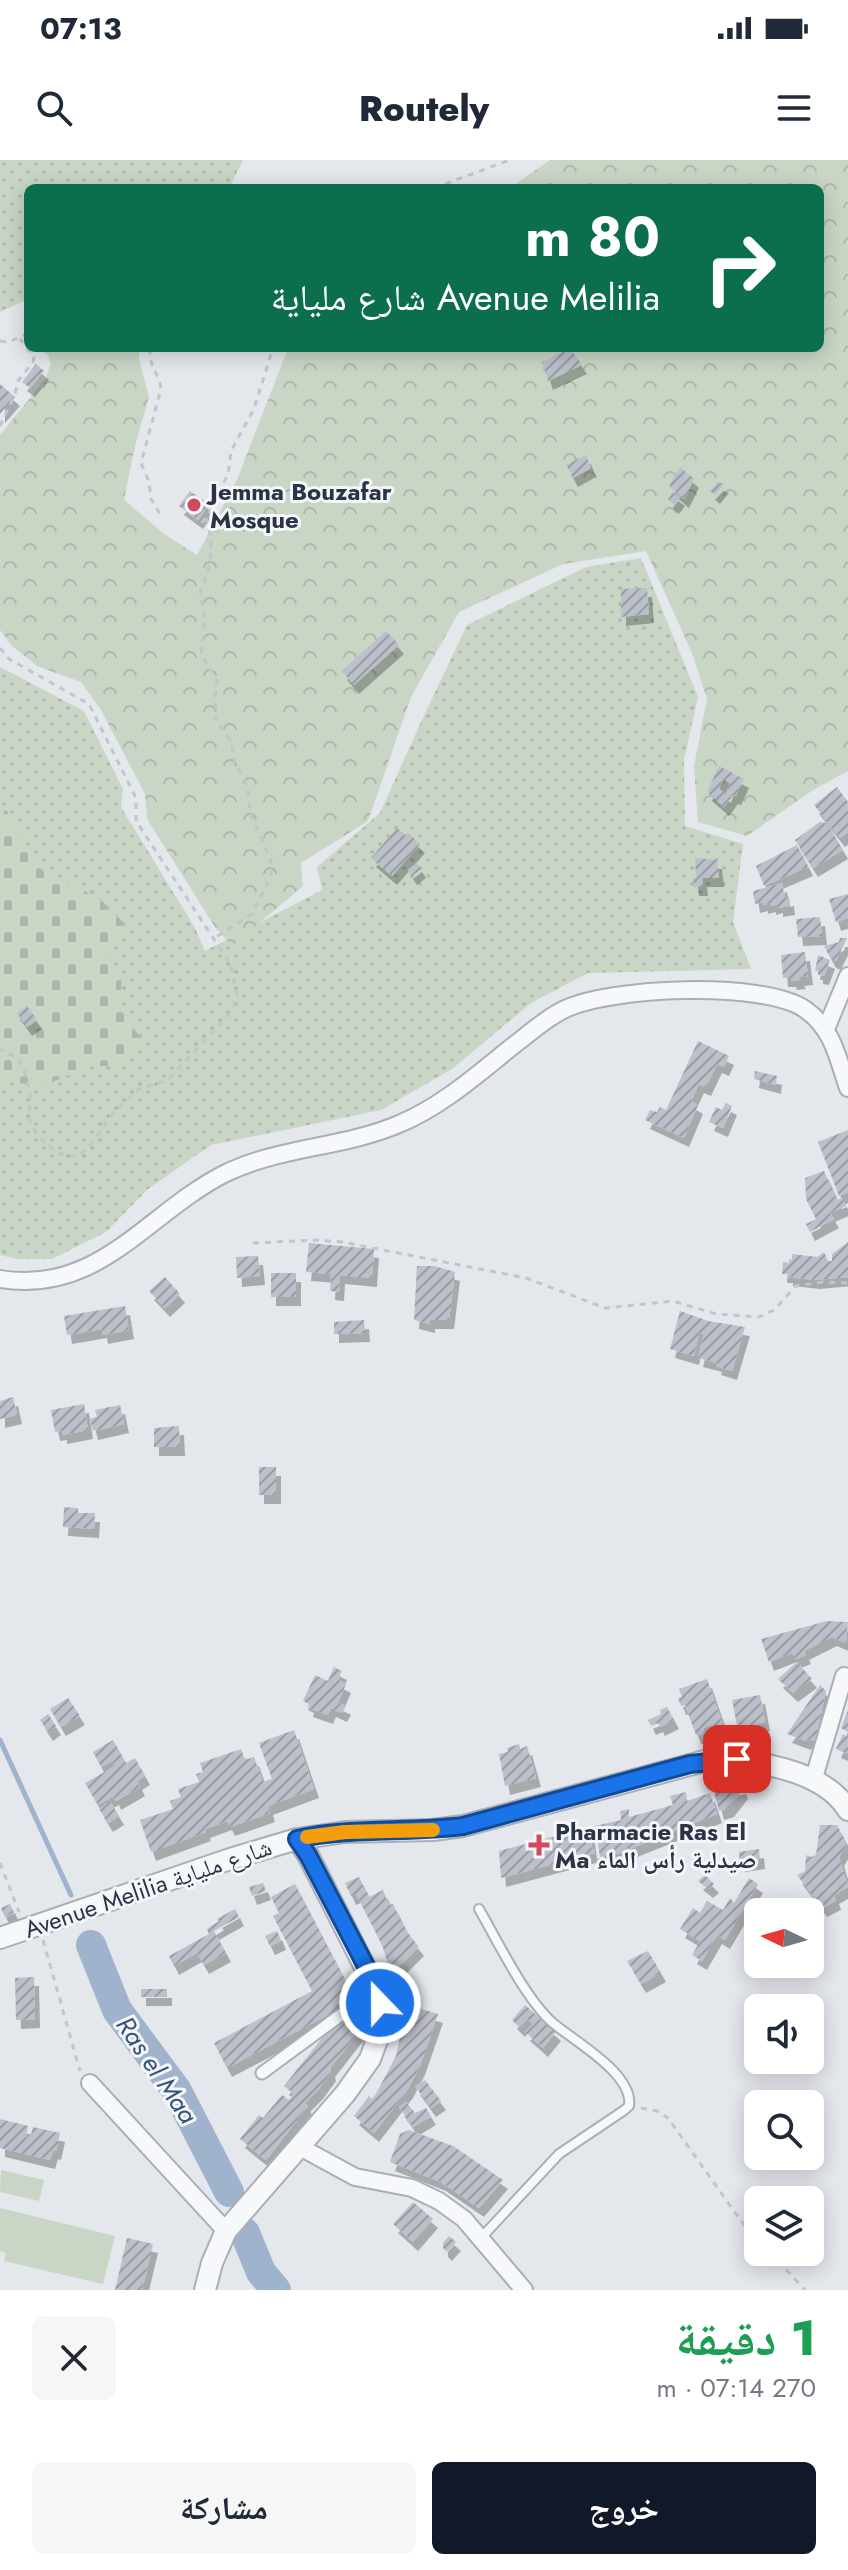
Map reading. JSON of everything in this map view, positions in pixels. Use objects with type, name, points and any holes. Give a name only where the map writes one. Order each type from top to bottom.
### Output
[{"type":"street","points":[[826,1029],[848,976]]},
{"type":"street","points":[[0,1279],[39,1280],[70,1275],[109,1257],[192,1193],[227,1173],[267,1159],[356,1139],[400,1124],[441,1101],[544,1022],[563,1010],[588,1001],[618,995],[711,991],[746,992],[786,1000],[805,1010],[826,1029],[833,1040],[848,1088]]},
{"type":"street","points":[[813,1781],[844,1676]]},
{"type":"street","name":"Avenue Melilia شارع ملياية","points":[[0,1938],[297,1839],[345,1832],[433,1830],[463,1826],[708,1760],[737,1759],[766,1764],[813,1781],[829,1790],[848,1810]]},
{"type":"street","points":[[205,2290],[212,2263],[226,2231],[345,2094],[370,2059],[381,2019],[376,1989],[297,1839]]},
{"type":"street","points":[[262,2073],[376,1989]]},
{"type":"street","points":[[90,2083],[226,2231]]},
{"type":"street","points":[[300,2147],[355,2177],[423,2192],[454,2211],[524,2290]]},
{"type":"lane","points":[[479,1909],[534,2001],[551,2022],[615,2073],[630,2098],[629,2106],[559,2154],[481,2238]]},
{"type":"path","points":[[445,184],[510,160]]},
{"type":"path","points":[[0,341],[9,342],[24,336]]},
{"type":"path","points":[[20,339],[24,344]]},
{"type":"path","points":[[0,426],[18,381],[33,362],[30,352]]},
{"type":"path","points":[[150,352],[150,362],[161,389],[141,463],[149,482],[151,499],[160,514]]},
{"type":"path","points":[[202,523],[216,503],[214,498],[228,475],[231,451],[254,409],[272,352]]},
{"type":"path","points":[[206,518],[212,534],[207,578],[200,592],[205,632],[201,654],[217,680],[216,720],[231,741],[234,760],[248,789],[250,813],[271,861],[271,876],[252,914],[213,939]]},
{"type":"path","points":[[0,648],[9,659],[89,704],[136,798],[136,821],[231,965],[237,995],[231,1012],[168,1080],[139,1089],[112,1114],[94,1141],[78,1157],[57,1153],[38,1136],[29,1120],[30,1094],[25,1072],[17,1057],[0,1050]]},
{"type":"path","points":[[253,1243],[342,1242],[526,1278],[605,1308],[673,1301],[732,1316],[759,1317],[768,1314],[796,1286],[805,1283],[848,1283]]},
{"type":"path","points":[[0,1863],[36,1925],[79,2070],[90,2083]]},
{"type":"path","points":[[629,2106],[657,2111],[668,2118],[744,2224]]},
{"type":"path","points":[[783,2266],[805,2290]]},
{"type":"green space","points":[[0,160],[243,160],[231,184],[24,184],[24,301],[0,312]]},
{"type":"green space","points":[[550,160],[848,160],[848,771],[813,790],[747,836],[698,822],[694,766],[707,699],[692,653],[646,551],[563,564],[459,612],[411,697],[368,821],[301,863],[303,886],[232,946],[215,927],[147,819],[145,794],[101,710],[81,682],[37,666],[12,646],[0,630],[0,435],[46,378],[51,363],[43,352],[140,352],[149,397],[124,500],[164,534],[197,555],[237,480],[286,352],[824,352],[824,184],[516,184]]},
{"type":"green space","points":[[641,558],[698,697],[684,760],[685,826],[743,844],[733,922],[751,969],[588,973],[531,1003],[452,1069],[381,1110],[211,1145],[148,1189],[106,1232],[52,1259],[17,1259],[0,1255],[0,667],[84,711],[123,789],[121,807],[195,928],[205,951],[322,890],[317,867],[380,813],[467,625],[586,567]]},
{"type":"green space","points":[[0,810],[7,811],[41,869],[100,899],[125,924],[107,961],[122,972],[120,1009],[145,1044],[122,1066],[92,1066],[40,1087],[0,1079]]},
{"type":"green space","points":[[1,2170],[44,2180],[39,2201],[0,2192]]},
{"type":"green space","points":[[0,2208],[115,2236],[103,2284],[4,2261],[6,2253],[0,2251]]},
{"type":"building","points":[[562,352],[573,352],[582,365],[548,381],[542,362]]},
{"type":"building","points":[[36,364],[44,371],[30,388],[22,382]]},
{"type":"building","points":[[0,384],[15,397],[0,414]]},
{"type":"building","points":[[586,455],[591,468],[573,478],[566,465]]},
{"type":"building","points":[[680,467],[694,479],[684,499],[669,486]]},
{"type":"building","points":[[718,482],[724,484],[715,495],[710,491]]},
{"type":"building","name":"Jemma Bouzafar Mosque","points":[[190,491],[209,504],[198,520],[179,506]]},
{"type":"building","points":[[673,492],[680,497],[674,505],[668,499]]},
{"type":"building","points":[[647,588],[649,614],[621,617],[621,589]]},
{"type":"building","points":[[386,631],[399,645],[354,685],[342,671]]},
{"type":"building","points":[[719,766],[744,779],[736,796],[733,795],[724,807],[707,792]],"holes":[[[723,779],[730,783],[726,794],[719,789]]]},
{"type":"building","points":[[837,787],[848,802],[848,832],[840,838],[814,805]]},
{"type":"building","points":[[820,822],[827,823],[843,850],[813,868],[795,840]]},
{"type":"building","points":[[397,828],[420,844],[392,876],[371,858]]},
{"type":"building","points":[[797,845],[808,867],[764,886],[756,866]]},
{"type":"building","points":[[695,858],[717,860],[719,878],[702,878],[703,887],[694,887]]},
{"type":"building","points":[[417,863],[421,869],[412,876],[408,870]]},
{"type":"building","points":[[782,883],[790,906],[778,908],[778,904],[755,904],[753,891]]},
{"type":"building","points":[[848,894],[848,918],[836,922],[829,899]]},
{"type":"building","points":[[820,917],[822,936],[798,937],[796,919]]},
{"type":"building","points":[[840,938],[847,938],[836,961],[831,959],[824,946],[839,942]]},
{"type":"building","points":[[805,952],[808,976],[792,981],[791,978],[783,978],[781,955]]},
{"type":"building","points":[[818,955],[830,960],[824,976],[815,971]]},
{"type":"building","points":[[27,1006],[37,1020],[27,1027],[17,1013]]},
{"type":"building","points":[[698,1041],[729,1056],[724,1067],[717,1064],[706,1087],[699,1084],[691,1101],[698,1105],[684,1138],[645,1120],[650,1110],[657,1112],[660,1107],[666,1110]]},
{"type":"building","points":[[755,1071],[777,1076],[776,1085],[754,1079]]},
{"type":"building","points":[[726,1103],[732,1106],[723,1128],[709,1122],[716,1107],[722,1110]]},
{"type":"building","points":[[848,1130],[848,1192],[839,1196],[818,1142]]},
{"type":"building","points":[[824,1171],[837,1200],[842,1198],[846,1206],[830,1213],[834,1219],[810,1232],[806,1224],[816,1219],[806,1199],[805,1178]]},
{"type":"building","points":[[848,1242],[848,1277],[815,1280],[782,1274],[783,1262],[789,1263],[792,1254],[817,1257],[824,1252],[828,1261],[832,1261],[832,1254]]},
{"type":"building","points":[[309,1243],[374,1249],[372,1278],[340,1275],[339,1292],[330,1291],[331,1274],[306,1272]]},
{"type":"building","points":[[258,1256],[260,1276],[237,1278],[236,1257]]},
{"type":"building","points":[[417,1266],[434,1266],[455,1272],[449,1320],[430,1320],[430,1324],[414,1320]]},
{"type":"building","points":[[271,1273],[296,1273],[296,1297],[271,1297]]},
{"type":"building","points":[[165,1277],[180,1294],[165,1308],[149,1291]]},
{"type":"building","points":[[125,1306],[129,1330],[103,1335],[102,1329],[67,1335],[64,1316]]},
{"type":"building","points":[[680,1311],[708,1321],[745,1327],[732,1371],[698,1358],[704,1334],[699,1333],[694,1356],[670,1349]]},
{"type":"building","points":[[364,1320],[365,1333],[334,1334],[334,1322]]},
{"type":"building","points":[[13,1397],[17,1415],[0,1419],[0,1401]]},
{"type":"building","points":[[84,1404],[88,1430],[62,1435],[62,1431],[55,1432],[51,1410]]},
{"type":"building","points":[[120,1405],[124,1424],[93,1431],[90,1419],[97,1417],[95,1410]]},
{"type":"building","points":[[179,1426],[180,1447],[154,1447],[154,1428]]},
{"type":"building","points":[[259,1467],[276,1467],[276,1495],[259,1495]]},
{"type":"building","points":[[64,1507],[78,1508],[78,1513],[95,1513],[94,1529],[63,1527]]},
{"type":"building","points":[[827,1621],[848,1622],[846,1643],[832,1637],[804,1651],[806,1655],[796,1659],[792,1653],[769,1662],[761,1639]]},
{"type":"building","points":[[797,1662],[812,1679],[793,1693],[778,1679]]},
{"type":"building","points":[[334,1667],[342,1671],[338,1680],[346,1684],[338,1702],[346,1706],[342,1713],[331,1708],[328,1715],[308,1708],[309,1704],[303,1701],[315,1675],[328,1681]]},
{"type":"building","points":[[707,1679],[723,1725],[717,1729],[712,1725],[704,1728],[702,1735],[696,1735],[685,1705],[681,1706],[678,1698],[682,1697],[679,1689]]},
{"type":"building","points":[[820,1685],[826,1691],[815,1741],[787,1734]]},
{"type":"building","points":[[760,1695],[765,1722],[738,1730],[732,1700]]},
{"type":"building","points":[[68,1698],[80,1716],[61,1727],[50,1709]]},
{"type":"building","points":[[667,1707],[674,1720],[660,1727],[658,1723],[651,1726],[648,1720]]},
{"type":"building","points":[[848,1710],[848,1732],[841,1728]]},
{"type":"building","points":[[48,1714],[56,1726],[48,1732],[40,1720]]},
{"type":"building","points":[[294,1730],[314,1789],[268,1806],[270,1813],[230,1827],[227,1821],[151,1852],[140,1820],[173,1809],[170,1801],[181,1797],[178,1789],[199,1782],[196,1774],[203,1772],[200,1763],[241,1749],[245,1760],[254,1757],[263,1782],[272,1779],[259,1743]]},
{"type":"building","points":[[843,1734],[848,1737],[848,1754],[836,1749]]},
{"type":"building","points":[[113,1740],[126,1763],[135,1758],[145,1776],[137,1781],[140,1787],[116,1801],[114,1796],[98,1805],[85,1783],[115,1766],[112,1761],[101,1767],[93,1752]]},
{"type":"building","points":[[519,1744],[520,1749],[527,1746],[536,1778],[505,1786],[499,1754]]},
{"type":"building","points":[[741,1785],[743,1790],[729,1808],[719,1811],[714,1791]]},
{"type":"building","points":[[686,1792],[687,1801],[710,1793],[717,1814],[620,1853],[600,1857],[595,1826],[621,1820],[620,1811],[629,1809],[629,1817],[673,1805],[670,1796]]},
{"type":"building","points":[[110,1801],[119,1816],[108,1823],[99,1809]]},
{"type":"building","points":[[820,1825],[837,1825],[847,1844],[839,1857],[848,1887],[834,1895],[836,1901],[824,1907],[824,1898],[814,1898],[797,1875],[805,1871],[806,1855],[816,1855]]},
{"type":"building","points":[[589,1827],[595,1853],[501,1878],[499,1851]]},
{"type":"building","points":[[759,1849],[760,1860],[740,1863],[739,1852]]},
{"type":"building","points":[[705,1875],[714,1884],[708,1889],[698,1881]]},
{"type":"building","points":[[359,1877],[369,1897],[383,1890],[389,1905],[393,1904],[407,1932],[419,1947],[394,1972],[390,1970],[382,1945],[356,1894],[351,1896],[345,1883]]},
{"type":"building","points":[[749,1878],[758,1884],[750,1898],[744,1898],[744,1908],[725,1940],[717,1935],[702,1961],[692,1955],[700,1941],[680,1929],[693,1908],[700,1913],[707,1901],[723,1910],[730,1898],[734,1903]]},
{"type":"building","points":[[263,1883],[266,1891],[252,1896],[249,1887]]},
{"type":"building","points":[[295,1884],[351,1991],[340,1997],[345,2006],[227,2068],[214,2043],[312,1991],[273,1916],[279,1913],[271,1897]]},
{"type":"building","points":[[10,1904],[14,1913],[5,1917],[1,1908]]},
{"type":"building","points":[[235,1909],[239,1917],[214,1931],[226,1953],[204,1965],[197,1953],[174,1966],[169,1956],[209,1934],[207,1929],[219,1921],[217,1919]]},
{"type":"building","points":[[277,1931],[281,1941],[270,1946],[265,1936]]},
{"type":"building","points":[[648,1951],[661,1973],[641,1984],[627,1961]]},
{"type":"building","points":[[34,1977],[35,2019],[16,2020],[15,1978]]},
{"type":"building","points":[[141,1989],[167,1989],[167,1997],[141,1997]]},
{"type":"building","points":[[525,2005],[556,2032],[543,2048],[525,2032],[533,2024],[527,2019],[520,2028],[512,2020]]},
{"type":"building","points":[[415,2007],[438,2014],[420,2066],[408,2089],[374,2133],[354,2116],[369,2096],[372,2099],[376,2094],[396,2056],[406,2008]]},
{"type":"building","points":[[341,2014],[360,2030],[266,2160],[240,2139],[259,2115],[263,2118],[282,2095],[289,2100],[294,2094],[284,2086]]},
{"type":"building","points":[[425,2080],[441,2101],[431,2108],[415,2086]]},
{"type":"building","points":[[406,2102],[415,2113],[426,2108],[431,2116],[413,2127],[399,2107]]},
{"type":"building","points":[[0,2119],[28,2126],[26,2137],[30,2138],[33,2127],[60,2133],[56,2151],[53,2150],[50,2160],[0,2148]]},
{"type":"building","points":[[409,2130],[453,2146],[503,2180],[479,2208],[441,2182],[390,2162],[400,2134]]},
{"type":"building","points":[[413,2202],[433,2219],[413,2242],[393,2224]]},
{"type":"building","points":[[449,2236],[456,2242],[447,2252],[443,2243]]},
{"type":"building","points":[[127,2238],[153,2244],[142,2290],[115,2290]]},
{"type":"waterway","name":"Ras el Maa","points":[[0,1740],[71,1895]]},
{"type":"waterway","name":"Ras el Maa","points":[[91,1945],[117,2010],[177,2091],[229,2192]]},
{"type":"waterway","name":"Ras el Maa","points":[[245,2233],[261,2272],[276,2290]]},
{"type":"slow traffic","points":[[307,1837],[345,1832],[433,1830]]},
{"type":"place","name":"Jemma Bouzafar Mosque","points":[[194,505]]},
{"type":"place","name":"Pharmacie Ras El Ma صيدلية رأس الماء","points":[[539,1845]]},
{"type":"route","points":[[380,2003],[369,1972],[297,1839],[345,1832],[433,1830],[463,1826],[690,1764],[737,1759]]}]
